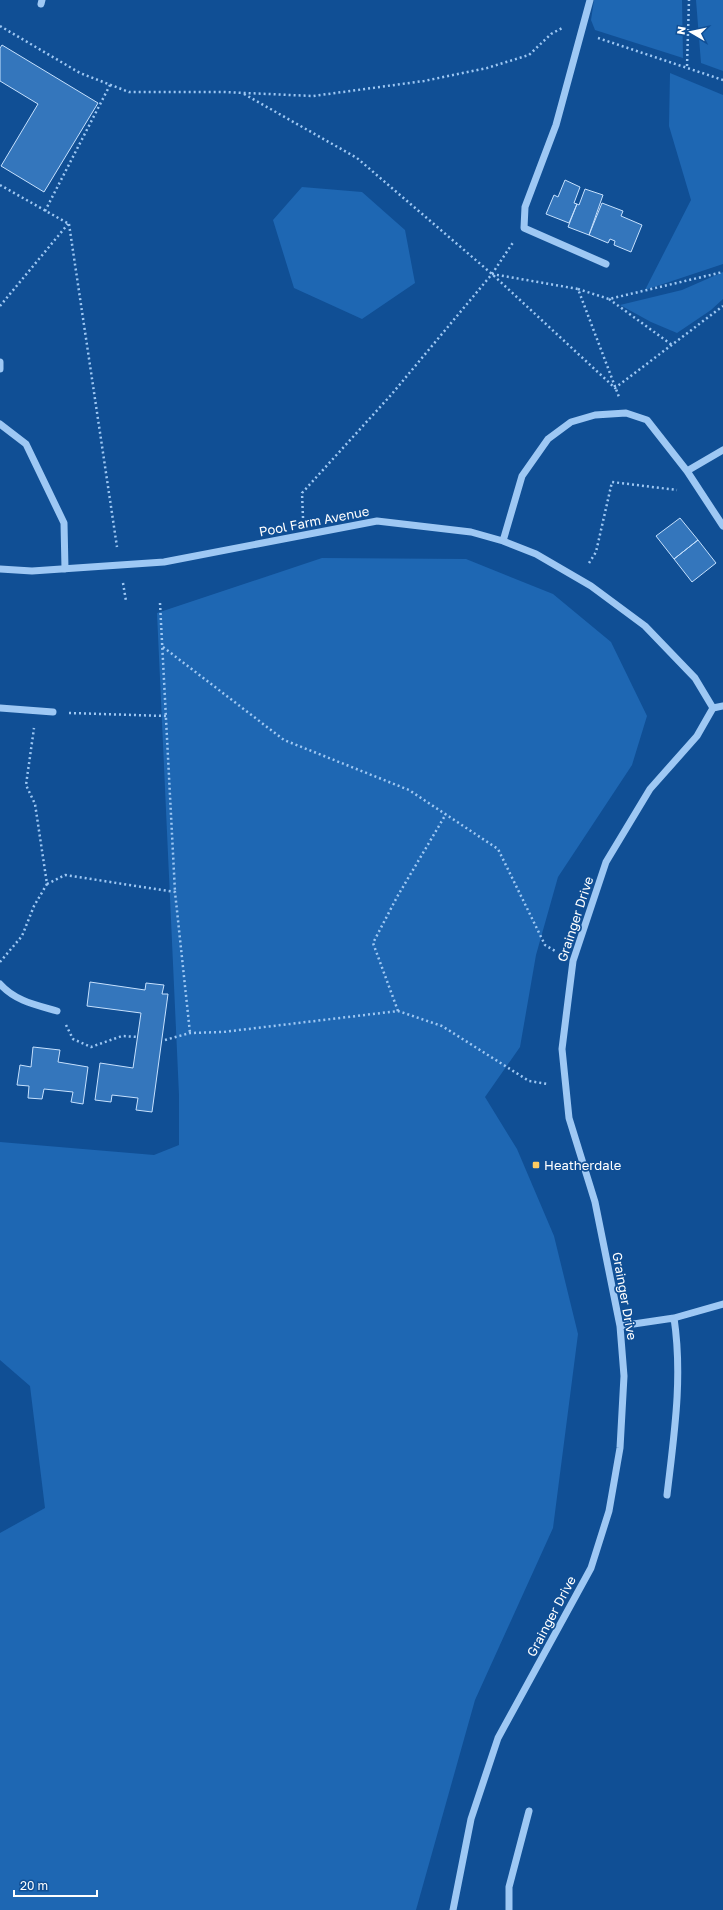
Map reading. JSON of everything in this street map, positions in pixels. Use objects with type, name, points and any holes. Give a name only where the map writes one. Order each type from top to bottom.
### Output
[{"type":"street","points":[[590,0],[556,125],[525,207],[524,228],[606,264]]},
{"type":"street","points":[[0,362],[0,369]]},
{"type":"street","points":[[503,541],[522,476],[548,439],[571,422],[595,415],[626,414],[647,420],[688,471],[723,526]]},
{"type":"street","points":[[0,424],[26,444],[64,523],[65,569]]},
{"type":"street","points":[[688,471],[723,450]]},
{"type":"street","name":"Pool Farm Avenue","points":[[0,569],[32,571],[164,562],[377,522],[471,532],[503,541],[536,554],[591,586],[645,626],[695,678],[713,708]]},
{"type":"street","points":[[713,708],[723,706]]},
{"type":"street","points":[[0,708],[53,712]]},
{"type":"street","name":"Grainger Drive","points":[[453,1910],[471,1819],[498,1738],[591,1568],[609,1511],[620,1448],[624,1376],[620,1326],[595,1202],[569,1118],[562,1049],[573,961],[606,862],[650,789],[697,736],[713,708]]},
{"type":"street","points":[[0,984],[8,992],[26,1002],[57,1011]]},
{"type":"street","points":[[620,1326],[674,1318],[723,1304]]},
{"type":"street","points":[[667,1494],[679,1384],[678,1342],[674,1318]]},
{"type":"street","points":[[509,1910],[509,1887],[529,1811]]},
{"type":"path","points":[[687,66],[689,0]]},
{"type":"path","points":[[0,26],[80,73],[129,92],[243,93],[313,96],[424,81],[487,68],[529,55],[551,34],[586,16]]},
{"type":"path","points":[[582,33],[687,66],[723,80]]},
{"type":"path","points":[[46,210],[110,85]]},
{"type":"path","points":[[243,93],[357,158],[492,274],[615,388]]},
{"type":"path","points":[[0,185],[69,224]]},
{"type":"path","points":[[0,306],[69,224]]},
{"type":"path","points":[[69,224],[120,565]]},
{"type":"path","points":[[304,536],[302,493],[391,395],[492,274],[524,228]]},
{"type":"path","points":[[609,299],[723,272]]},
{"type":"path","points":[[492,274],[578,289],[609,299],[672,345]]},
{"type":"path","points":[[578,289],[626,414]]},
{"type":"path","points":[[615,388],[723,306]]},
{"type":"path","points":[[578,578],[596,552],[612,482],[682,491],[696,484]]},
{"type":"path","points":[[160,603],[175,892],[190,1033]]},
{"type":"path","points":[[163,647],[284,740],[409,790],[498,849],[545,945],[573,961]]},
{"type":"path","points":[[36,710],[26,785],[35,804],[47,884]]},
{"type":"path","points":[[53,712],[166,716]]},
{"type":"path","points":[[398,1010],[373,943],[397,896],[446,814]]},
{"type":"path","points":[[0,962],[22,936],[34,906],[47,884],[65,875],[175,892]]},
{"type":"path","points":[[165,1040],[190,1033],[223,1032],[398,1010],[442,1026],[529,1081],[566,1088]]},
{"type":"path","points":[[57,1011],[74,1039],[91,1047],[122,1036],[138,1036]]},
{"type":"shaded area","points":[[594,0],[682,0],[683,58],[595,30],[591,20]]},
{"type":"shaded area","points":[[696,0],[723,0],[723,71],[701,63]]},
{"type":"shaded area","points":[[670,73],[723,95],[723,264],[645,290],[691,200],[669,126]]},
{"type":"shaded area","points":[[302,187],[362,192],[405,230],[415,283],[362,319],[294,288],[273,220]]},
{"type":"shaded area","points":[[723,272],[723,299],[711,310],[677,333],[651,322],[620,305],[682,290]]},
{"type":"shaded area","points":[[322,558],[466,559],[553,594],[611,642],[647,716],[632,765],[558,877],[536,955],[520,1047],[485,1097],[517,1149],[554,1236],[578,1334],[553,1528],[475,1700],[416,1910],[0,1910],[0,1533],[45,1508],[30,1386],[0,1360],[0,1142],[154,1155],[179,1145],[179,1095],[157,613]]},
{"type":"building","points":[[2,45],[98,103],[44,192],[1,166],[38,104],[0,81],[0,48]]},
{"type":"building","points":[[565,180],[580,187],[574,203],[577,204],[569,223],[546,214],[554,195],[558,197]]},
{"type":"building","points":[[585,189],[603,195],[589,235],[568,227]]},
{"type":"building","points":[[602,203],[623,211],[621,216],[642,225],[631,252],[614,245],[615,241],[610,239],[608,243],[589,235]]},
{"type":"building","points":[[680,518],[698,540],[674,559],[656,536]]},
{"type":"building","points":[[698,540],[716,563],[692,582],[674,559]]},
{"type":"building","points":[[90,982],[145,990],[146,983],[164,985],[162,994],[168,994],[152,1112],[136,1110],[138,1098],[112,1095],[111,1102],[95,1100],[100,1063],[133,1068],[141,1013],[87,1006]]},
{"type":"building","points":[[33,1047],[60,1050],[58,1062],[88,1067],[83,1104],[71,1102],[73,1092],[44,1089],[42,1099],[28,1098],[29,1086],[17,1085],[20,1065],[31,1067]]},
{"type":"place","name":"Heatherdale","points":[[536,1165]]}]
